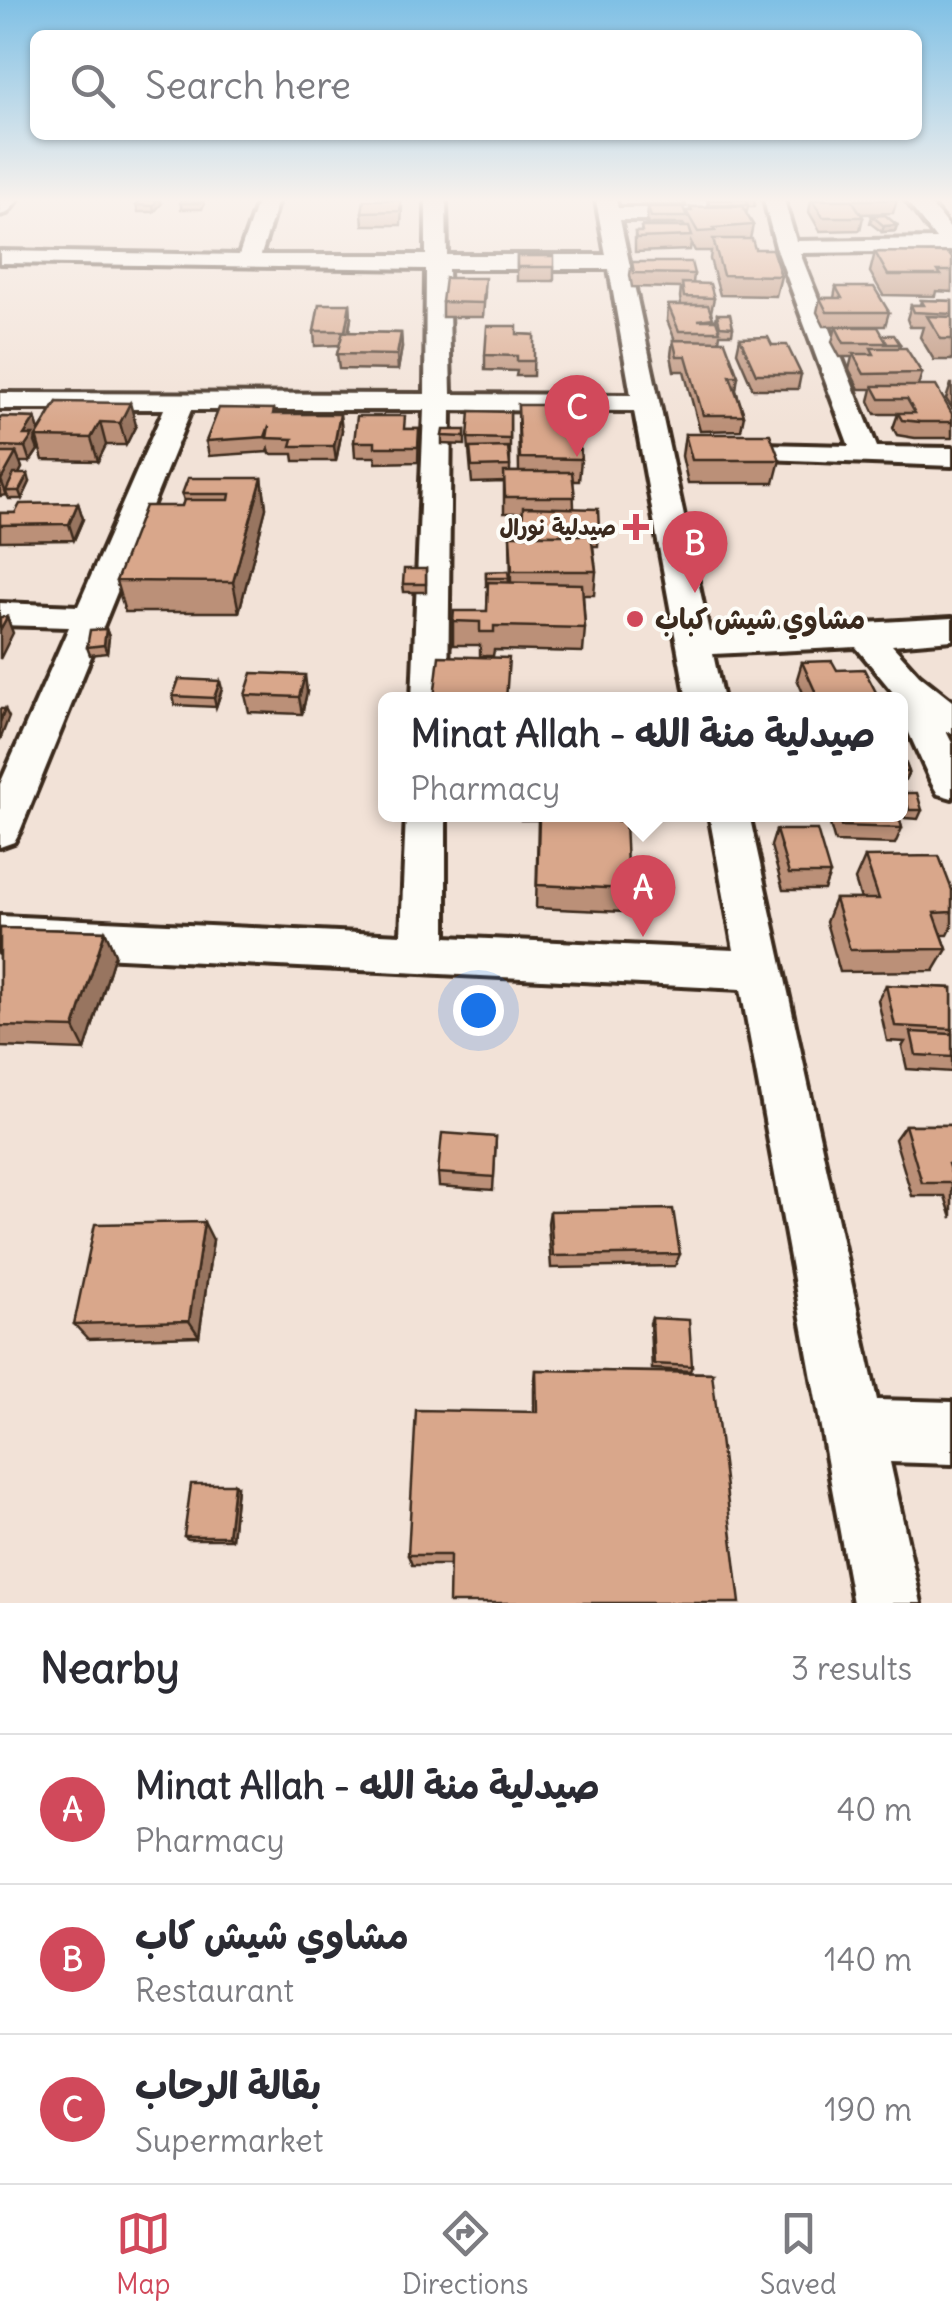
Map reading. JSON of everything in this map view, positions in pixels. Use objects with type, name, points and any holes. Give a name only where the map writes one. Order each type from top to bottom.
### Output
[{"type":"street","points":[[430,692],[439,275]]},
{"type":"street","points":[[622,275],[703,692]]},
{"type":"street","points":[[798,275],[865,452]]},
{"type":"street","points":[[0,401],[646,403]]},
{"type":"street","points":[[0,832],[181,402]]},
{"type":"street","points":[[654,451],[865,452],[952,457]]},
{"type":"street","points":[[0,614],[93,617]]},
{"type":"street","points":[[694,644],[952,629]]},
{"type":"street","points":[[865,636],[906,684],[952,720]]},
{"type":"street","points":[[906,684],[952,784]]},
{"type":"street","points":[[422,957],[426,822]]},
{"type":"street","points":[[731,822],[886,1603]]},
{"type":"street","points":[[0,934],[762,971]]},
{"type":"street","points":[[851,1430],[952,1432]]},
{"type":"building","points":[[445,278],[485,278],[483,303],[442,302]]},
{"type":"building","points":[[682,283],[710,284],[714,298],[684,297]]},
{"type":"building","points":[[836,287],[874,287],[889,312],[827,312],[820,298],[842,298]]},
{"type":"building","points":[[921,300],[952,301],[952,314],[914,312],[911,305],[924,305]]},
{"type":"building","points":[[319,304],[350,304],[345,331],[314,331]]},
{"type":"building","points":[[668,305],[708,305],[713,318],[698,320],[716,320],[720,331],[679,331]]},
{"type":"building","points":[[717,314],[730,314],[733,327],[720,326]]},
{"type":"building","points":[[927,316],[952,317],[952,339],[941,339]]},
{"type":"building","points":[[487,326],[517,326],[517,334],[534,335],[534,361],[485,355]]},
{"type":"building","points":[[836,327],[878,327],[887,343],[844,343]]},
{"type":"building","points":[[343,332],[401,333],[397,355],[337,354]]},
{"type":"building","points":[[882,335],[894,335],[900,344],[886,344]]},
{"type":"building","points":[[768,337],[772,345],[787,345],[801,374],[756,374],[740,338]]},
{"type":"building","points":[[673,340],[725,341],[738,376],[730,376],[744,415],[703,415],[686,356],[677,356]]},
{"type":"building","points":[[871,348],[906,348],[922,373],[864,374],[853,354],[874,354]]},
{"type":"building","points":[[873,386],[936,386],[952,414],[952,422],[902,420],[898,413],[915,413],[907,399],[880,399]]},
{"type":"building","points":[[57,402],[130,403],[120,423],[100,422],[91,438],[36,437]]},
{"type":"building","points":[[518,405],[575,405],[581,459],[520,458]]},
{"type":"building","points":[[219,408],[274,409],[273,414],[340,414],[334,446],[291,446],[293,439],[267,438],[269,426],[265,437],[206,441]]},
{"type":"building","points":[[470,411],[510,412],[510,439],[468,438]]},
{"type":"building","points":[[357,416],[405,416],[404,429],[419,429],[418,447],[375,447],[375,442],[354,442]]},
{"type":"building","points":[[0,417],[35,418],[24,435],[33,435],[25,447],[0,446]]},
{"type":"building","points":[[443,430],[465,430],[465,437],[442,436]]},
{"type":"building","points":[[685,434],[770,434],[780,460],[692,460]]},
{"type":"building","points":[[508,447],[510,466],[472,467],[470,448]]},
{"type":"building","points":[[0,453],[16,453],[1,480],[0,480]]},
{"type":"building","points":[[504,472],[572,472],[575,497],[505,497]]},
{"type":"building","points":[[14,474],[28,474],[19,491],[6,491]]},
{"type":"building","points":[[188,478],[262,478],[233,582],[116,581],[145,506],[182,506],[184,500],[229,500],[230,494],[182,494]]},
{"type":"building","points":[[78,503],[69,524],[0,525],[0,513],[15,513],[20,504]]},
{"type":"building","points":[[523,507],[598,509],[599,530],[584,529],[585,535],[522,535]]},
{"type":"building","points":[[510,535],[591,535],[596,571],[512,571]]},
{"type":"building","points":[[404,569],[426,569],[426,584],[403,584]]},
{"type":"building","points":[[508,571],[509,578],[486,578],[486,572]]},
{"type":"building","points":[[488,582],[582,584],[585,628],[494,626],[494,632],[480,632],[480,622],[453,621],[454,611],[487,611]]},
{"type":"building","points":[[106,629],[104,645],[87,647],[90,630]]},
{"type":"building","points":[[439,656],[509,658],[507,692],[435,692]]},
{"type":"building","points":[[832,661],[837,670],[864,669],[876,692],[815,692],[802,662]]},
{"type":"building","points":[[252,673],[305,675],[299,697],[245,695]]},
{"type":"building","points":[[179,679],[220,681],[214,698],[173,696]]},
{"type":"building","points":[[908,793],[917,793],[922,810],[909,810]]},
{"type":"building","points":[[539,822],[625,822],[628,889],[537,885]]},
{"type":"building","points":[[840,822],[900,822],[902,828],[841,826]]},
{"type":"building","points":[[776,830],[817,830],[830,874],[789,874]]},
{"type":"building","points":[[939,856],[952,890],[952,912],[934,913],[947,949],[850,950],[835,899],[879,899],[865,857]]},
{"type":"building","points":[[0,928],[105,931],[74,1028],[0,1026]]},
{"type":"building","points":[[886,985],[952,988],[952,1029],[895,1026]]},
{"type":"building","points":[[911,1032],[952,1034],[952,1057],[916,1055]]},
{"type":"building","points":[[905,1125],[952,1125],[952,1163],[948,1164],[952,1183],[922,1183]]},
{"type":"building","points":[[442,1133],[496,1137],[494,1177],[438,1173]]},
{"type":"building","points":[[673,1209],[680,1254],[553,1256],[550,1211]]},
{"type":"building","points":[[204,1222],[189,1321],[74,1324],[95,1224]]},
{"type":"building","points":[[652,1318],[689,1320],[692,1366],[654,1364]]},
{"type":"building","points":[[536,1370],[712,1373],[740,1603],[449,1603],[450,1555],[408,1555],[416,1410],[537,1412]]},
{"type":"building","points":[[191,1484],[234,1484],[228,1536],[184,1536]]},
{"type":"place","name":"بقالة الرحاب","points":[[577,457]]},
{"type":"place","name":"صيدلية نورال","points":[[636,527]]},
{"type":"place","name":"مشاوي شيش كاب","points":[[695,593]]},
{"type":"place","name":"مشاوي شيش كباب","points":[[635,619]]},
{"type":"place","name":"Minat Allah - صيدلية منة الله","points":[[643,937]]}]
